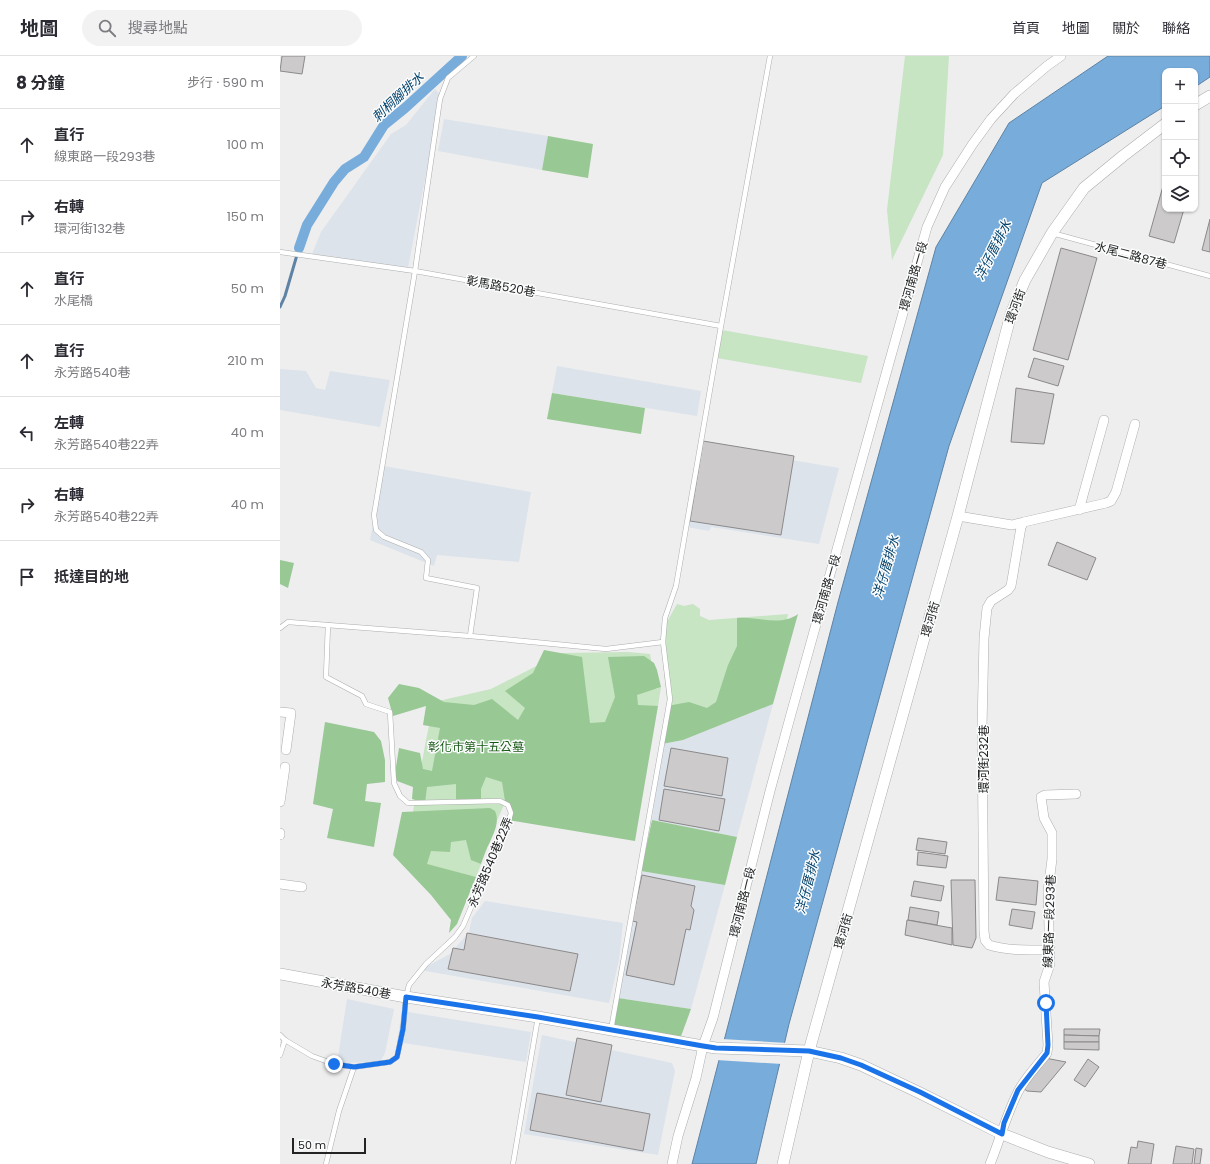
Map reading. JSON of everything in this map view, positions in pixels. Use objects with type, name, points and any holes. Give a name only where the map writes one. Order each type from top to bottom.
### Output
[{"type":"street","name":"環河南路一段","points":[[672,1164],[678,1136],[696,1078],[703,1046],[713,1018],[790,714],[927,227],[944,187],[991,119],[1014,94],[1061,56]]},
{"type":"street","points":[[1197,104],[1210,96]]},
{"type":"street","name":"環河街","points":[[782,1164],[809,1051],[958,516],[1011,314],[1025,280],[1052,233],[1084,188],[1162,126]]},
{"type":"street","points":[[1079,510],[1104,420]]},
{"type":"street","points":[[958,516],[1012,524],[1079,510],[1112,501],[1116,492],[1135,424]]},
{"type":"street","name":"環河街232巷","points":[[1024,522],[1021,527],[1011,586],[1008,590],[991,601],[987,608],[984,638],[982,728],[984,931],[985,940],[989,946],[999,949],[1050,950]]},
{"type":"street","points":[[280,712],[291,713],[286,750]]},
{"type":"street","points":[[280,796],[286,767]]},
{"type":"street","name":"線東路一段293巷","points":[[990,1164],[1002,1134],[1004,1123],[1018,1090],[1047,1053],[1048,1045],[1044,982],[1050,964],[1048,891],[1052,859],[1052,833],[1044,818],[1041,797],[1045,794],[1076,794]]},
{"type":"street","points":[[280,884],[302,888]]},
{"type":"street","name":"永芳路540巷","points":[[280,974],[406,997],[538,1017],[716,1048],[809,1051],[841,1058],[861,1065],[920,1092],[1002,1134],[1048,1152],[1089,1164]]},
{"type":"lane","points":[[470,636],[477,588],[426,578],[428,560],[421,552],[384,537],[376,530],[374,515],[415,270],[440,99],[448,78],[474,56]]},
{"type":"lane","points":[[611,1030],[670,699],[663,642],[665,618],[676,586],[770,56]]},
{"type":"lane","name":"水尾二路87巷","points":[[1052,233],[1210,276]]},
{"type":"lane","name":"彰馬路520巷","points":[[280,252],[415,270],[721,326]]},
{"type":"lane","points":[[280,628],[288,622],[470,636],[606,649],[663,642]]},
{"type":"lane","name":"永芳路540巷22弄","points":[[280,1035],[285,1040],[312,1056],[334,1064],[354,1067],[390,1062],[397,1057],[403,1029],[406,997],[409,985],[426,964],[455,938],[463,926],[507,827],[511,814],[508,805],[500,801],[408,803],[400,796],[394,784],[390,712],[366,704],[362,696],[326,677],[328,625]]},
{"type":"lane","points":[[513,1164],[538,1017]]},
{"type":"lane","points":[[280,1054],[285,1040]]},
{"type":"lane","points":[[326,1164],[339,1111],[354,1067]]},
{"type":"shaded area","points":[[435,89],[441,96],[407,273],[312,254],[321,232],[391,134],[406,125]]},
{"type":"shaded area","points":[[444,119],[548,136],[542,170],[438,151]]},
{"type":"shaded area","points":[[557,366],[701,391],[697,416],[552,393]]},
{"type":"shaded area","points":[[280,369],[306,371],[316,388],[325,390],[330,371],[390,380],[380,427],[280,410]]},
{"type":"shaded area","points":[[702,445],[839,468],[819,544],[711,527],[709,531],[687,527]]},
{"type":"shaded area","points":[[384,466],[531,492],[519,562],[437,555],[434,566],[370,540]]},
{"type":"shaded area","points":[[773,704],[737,837],[652,820],[662,744],[683,740]]},
{"type":"shaded area","points":[[641,871],[725,885],[691,1009],[618,998]]},
{"type":"shaded area","points":[[485,901],[623,923],[619,960],[609,1003],[420,970],[450,954],[469,932],[472,918]]},
{"type":"shaded area","points":[[347,999],[394,1009],[385,1053],[381,1060],[377,1062],[337,1063]]},
{"type":"shaded area","points":[[402,1011],[531,1032],[526,1062],[397,1042]]},
{"type":"shaded area","points":[[542,1035],[672,1063],[675,1071],[658,1155],[524,1134]]},
{"type":"green space","points":[[905,56],[949,56],[943,155],[892,260],[887,210]]},
{"type":"green space","points":[[548,136],[593,144],[588,178],[542,170]]},
{"type":"green space","points":[[722,330],[868,356],[861,383],[717,358]]},
{"type":"green space","points":[[552,393],[645,408],[641,434],[547,419]]},
{"type":"green space","points":[[280,560],[294,563],[288,588],[280,584]]},
{"type":"green space","points":[[677,604],[684,606],[693,604],[700,609],[700,616],[709,620],[788,614],[767,699],[670,730],[661,643],[664,627]]},
{"type":"green space","points":[[798,614],[773,704],[683,740],[662,744],[667,706],[689,702],[707,708],[716,702],[728,665],[737,646],[737,618],[784,620]]},
{"type":"green space","points":[[544,650],[582,657],[590,723],[605,722],[615,697],[608,657],[644,656],[654,663],[661,687],[637,695],[638,705],[658,706],[635,841],[508,820],[509,805],[505,801],[502,782],[486,777],[481,789],[481,800],[456,800],[456,784],[427,787],[425,803],[412,799],[413,787],[397,781],[395,773],[399,748],[420,753],[423,769],[432,771],[440,728],[423,725],[426,706],[393,716],[388,698],[399,684],[419,688],[444,702],[474,705],[492,699],[518,720],[525,708],[505,691],[533,673]]},
{"type":"green space","name":"彰化市第十五公墓","points":[[628,652],[650,654],[656,689],[661,687],[658,706],[525,759],[478,862],[481,864],[476,877],[471,876],[455,910],[406,850],[434,702],[491,689],[562,653]]},
{"type":"green space","points":[[325,722],[374,732],[381,741],[385,760],[385,782],[367,784],[365,801],[381,803],[374,847],[327,838],[333,809],[313,804]]},
{"type":"green space","points":[[490,808],[495,811],[497,823],[481,864],[471,860],[466,840],[451,842],[450,852],[431,851],[427,864],[476,877],[457,924],[449,933],[451,920],[431,895],[393,855],[402,812]]},
{"type":"green space","points":[[652,820],[737,837],[725,885],[641,871]]},
{"type":"green space","points":[[618,998],[691,1009],[680,1039],[614,1028]]},
{"type":"water","name":"洋仔厝排水","points":[[1108,56],[1210,56],[1210,77],[1198,85],[1198,68],[1162,68],[1162,108],[1042,183],[949,446],[789,1024],[756,1164],[692,1164],[838,602],[936,247],[1009,123]]},
{"type":"pier","points":[[722,1039],[787,1043],[782,1064],[716,1060]]},
{"type":"building","points":[[282,56],[305,56],[302,74],[280,71]]},
{"type":"building","points":[[1162,190],[1162,212],[1183,212],[1174,243],[1149,236]]},
{"type":"building","points":[[1210,219],[1210,252],[1202,250]]},
{"type":"building","points":[[1061,248],[1097,258],[1068,360],[1033,350]]},
{"type":"building","points":[[1034,358],[1064,366],[1058,386],[1028,377]]},
{"type":"building","points":[[1016,388],[1054,394],[1044,444],[1011,442]]},
{"type":"building","points":[[703,441],[794,456],[781,535],[690,521]]},
{"type":"building","points":[[1057,542],[1096,558],[1087,580],[1048,565]]},
{"type":"building","points":[[671,748],[728,758],[722,796],[664,786]]},
{"type":"building","points":[[664,789],[725,799],[719,831],[659,820]]},
{"type":"building","points":[[918,838],[947,842],[945,854],[916,850]]},
{"type":"building","points":[[918,852],[948,856],[946,868],[917,865]]},
{"type":"building","points":[[642,875],[695,886],[691,906],[694,910],[690,930],[686,929],[674,985],[626,975],[637,922],[632,921]]},
{"type":"building","points":[[999,877],[1038,881],[1036,905],[996,900]]},
{"type":"building","points":[[951,880],[975,880],[976,938],[972,948],[953,945]]},
{"type":"building","points":[[914,881],[944,886],[941,901],[911,896]]},
{"type":"building","points":[[910,907],[939,912],[937,925],[908,920]]},
{"type":"building","points":[[1012,909],[1035,912],[1032,929],[1009,925]]},
{"type":"building","points":[[907,920],[952,928],[952,945],[905,935]]},
{"type":"building","points":[[467,933],[578,954],[570,991],[448,969],[453,948],[464,950]]},
{"type":"building","points":[[1064,1029],[1100,1029],[1099,1036],[1064,1035]]},
{"type":"building","points":[[1064,1035],[1099,1036],[1099,1042],[1064,1042]]},
{"type":"building","points":[[577,1038],[612,1045],[601,1102],[566,1095]]},
{"type":"building","points":[[1064,1042],[1099,1042],[1099,1050],[1064,1049]]},
{"type":"building","points":[[1045,1058],[1066,1062],[1041,1092],[1027,1091],[1022,1087]]},
{"type":"building","points":[[1088,1059],[1099,1067],[1085,1087],[1074,1080]]},
{"type":"building","points":[[537,1093],[650,1114],[643,1151],[530,1130]]},
{"type":"building","points":[[1138,1141],[1154,1144],[1151,1164],[1128,1164],[1131,1147],[1137,1148]]},
{"type":"building","points":[[1176,1146],[1194,1149],[1192,1164],[1173,1164]]},
{"type":"building","points":[[1196,1148],[1202,1149],[1200,1164],[1194,1164]]},
{"type":"waterway","name":"刺桐腳排水","points":[[299,248],[307,225],[334,182],[345,169],[364,157],[384,125],[462,56]]},
{"type":"waterway","name":"刺桐腳排水","points":[[280,307],[285,296],[299,248]]},
{"type":"route","points":[[334,1064],[354,1067],[390,1062],[397,1057],[403,1029],[406,997],[538,1017],[716,1048],[809,1051],[841,1058],[861,1065],[920,1092],[1002,1134],[1004,1123],[1018,1090],[1047,1053],[1046,1003]]}]
